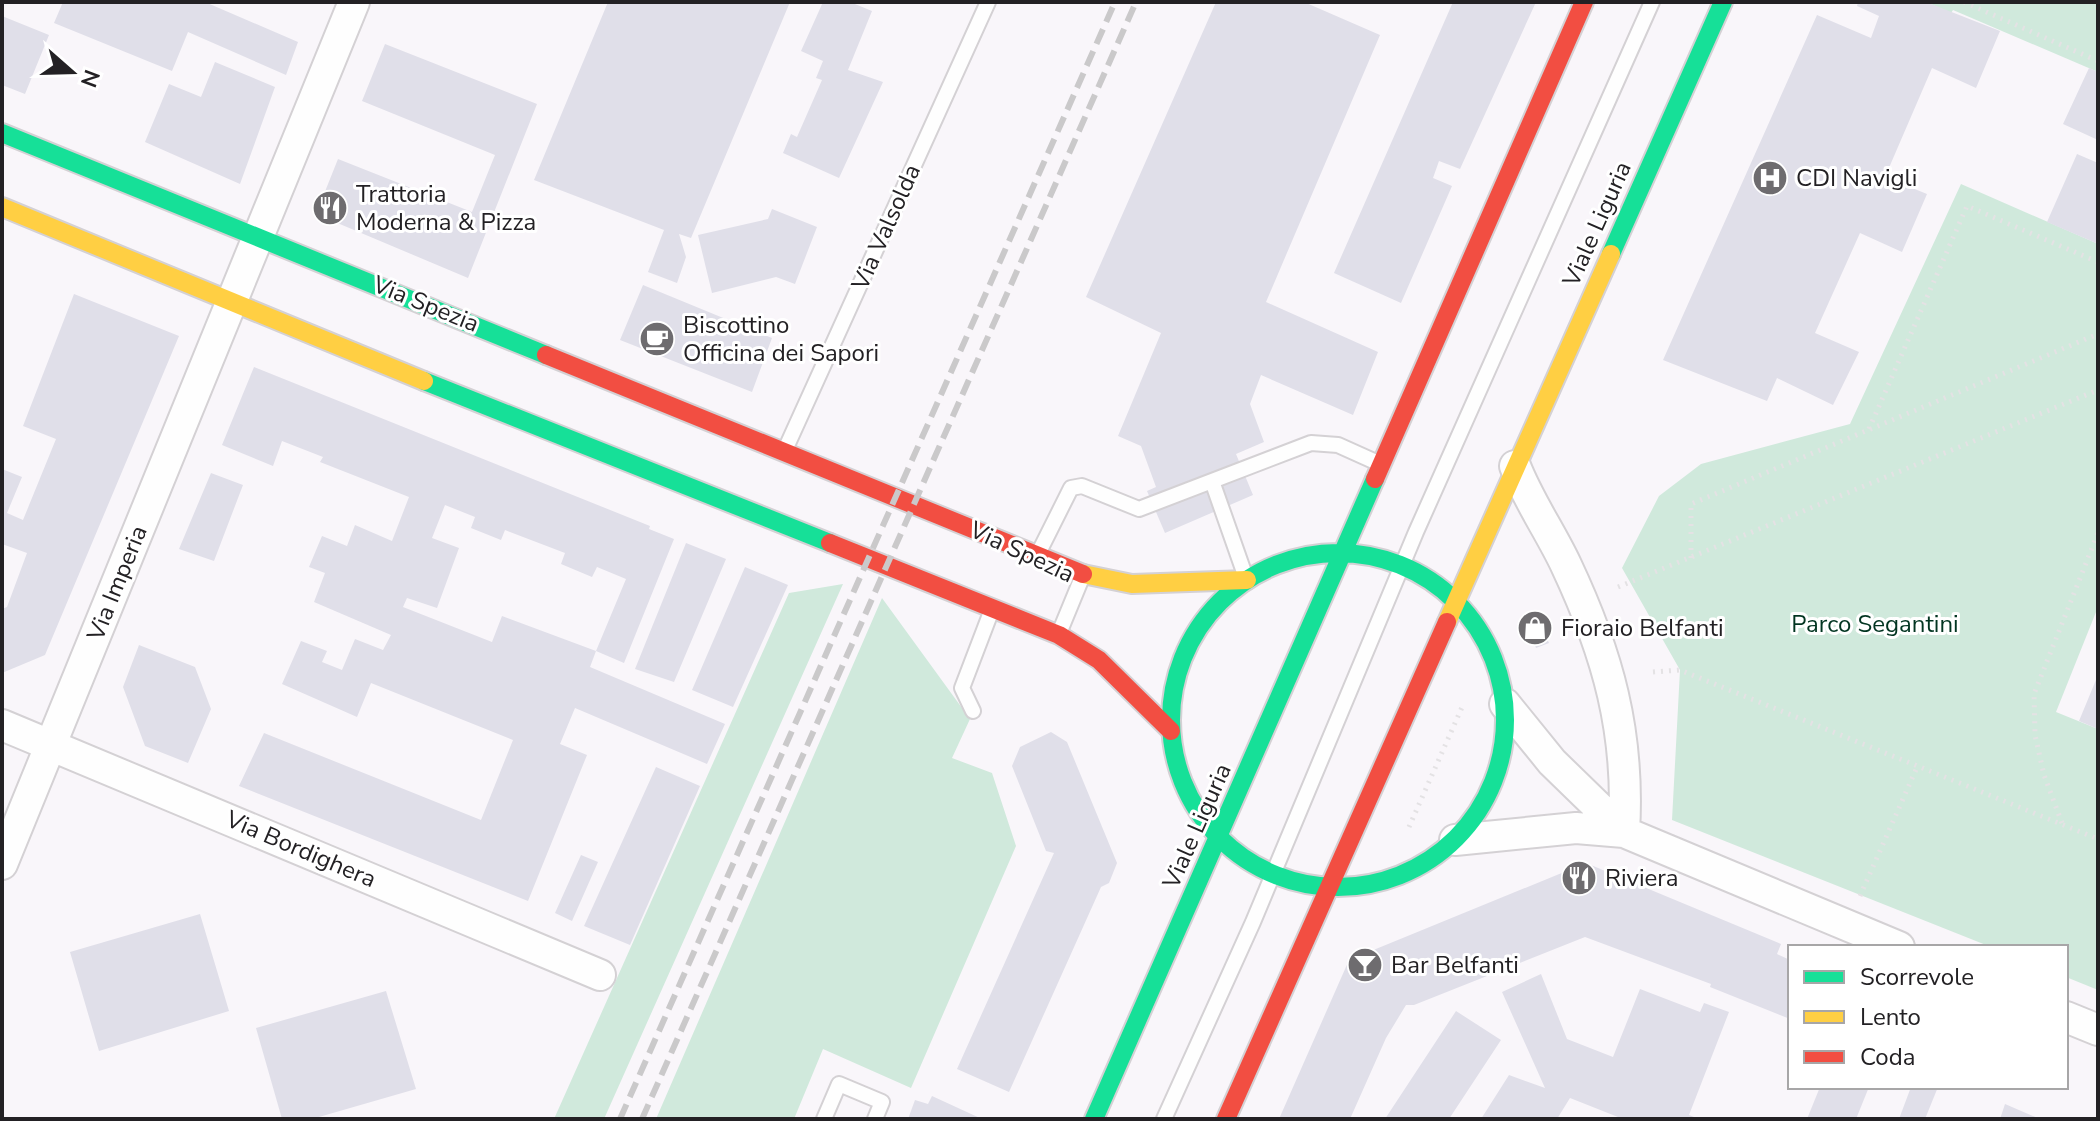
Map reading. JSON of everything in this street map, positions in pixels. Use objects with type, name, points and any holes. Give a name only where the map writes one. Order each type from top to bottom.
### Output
[{"type":"main road","points":[[1382,465],[1584,2]]},
{"type":"main road","name":"Viale Liguria","points":[[1456,601],[1723,2]]},
{"type":"main road","name":"Via Spezia","points":[[2,133],[1083,574]]},
{"type":"main road","points":[[2,207],[1059,635],[1099,660],[1171,731]]},
{"type":"main road","name":"Viale Liguria","points":[[1094,1119],[1382,465]]},
{"type":"main road","points":[[1344,553],[1402,565],[1433,581],[1477,625],[1488,647],[1505,704],[1502,758],[1481,807],[1455,840],[1429,861],[1385,880],[1329,888],[1273,874],[1238,854],[1190,804],[1171,731],[1177,676],[1188,648],[1223,599],[1247,580],[1285,558],[1344,553]]},
{"type":"main road","points":[[1083,574],[1132,584],[1247,580]]},
{"type":"main road","points":[[1226,1119],[1456,601]]},
{"type":"street","points":[[232,302],[354,2]]},
{"type":"street","name":"Via Imperia","points":[[2,864],[232,302]]},
{"type":"street","points":[[1515,466],[1527,498],[1564,561],[1613,683],[1622,729],[1624,832]]},
{"type":"street","points":[[1505,704],[1552,762],[1624,832]]},
{"type":"street","name":"Via Bordighera","points":[[2,725],[600,975]]},
{"type":"street","points":[[1455,840],[1576,828],[1624,832],[1894,945]]},
{"type":"street","points":[[2068,1018],[2098,1030]]},
{"type":"lane","name":"Via Valsolda","points":[[784,451],[988,2]]},
{"type":"lane","name":"Viale Liguria","points":[[1402,565],[1652,2]]},
{"type":"lane","points":[[1037,555],[1071,488],[1082,486],[1139,509],[1311,443],[1338,445],[1382,465]]},
{"type":"lane","points":[[1212,481],[1247,580]]},
{"type":"lane","points":[[1164,1119],[1273,874],[1402,565]]},
{"type":"lane","name":"Via Spezia","points":[[1059,635],[1083,574]]},
{"type":"lane","points":[[973,711],[962,688],[992,608]]},
{"type":"lane","points":[[824,1119],[839,1084],[882,1102],[875,1119]]},
{"type":"path","points":[[1964,2],[2098,61]]},
{"type":"path","points":[[1869,430],[1967,206],[2098,262]]},
{"type":"path","points":[[1691,558],[1691,504],[2098,334]]},
{"type":"path","points":[[1618,587],[2098,390]]},
{"type":"path","points":[[2062,824],[2044,775],[2035,735],[2034,694],[2098,533]]},
{"type":"path","points":[[1653,672],[1680,670],[2098,839]]},
{"type":"path","points":[[1409,827],[1463,705]]},
{"type":"path","points":[[1856,904],[1918,765]]},
{"type":"green space","points":[[1926,2],[2098,2],[2098,72],[1953,10],[1951,13]]},
{"type":"green space","name":"Parco Segantini","points":[[1961,184],[2096,243],[2098,238],[2098,607],[2056,712],[2098,729],[2098,990],[2068,978],[2068,945],[1986,945],[1672,820],[1680,670],[1622,568],[1659,496],[1701,464],[1850,424]]},
{"type":"green space","points":[[843,584],[604,1119],[554,1119],[789,593]]},
{"type":"green space","points":[[882,598],[970,719],[952,758],[992,773],[1016,846],[911,1088],[823,1049],[794,1119],[656,1119]]},
{"type":"building","points":[[63,2],[205,2],[298,42],[286,75],[188,32],[172,71],[54,23]]},
{"type":"building","points":[[608,2],[790,2],[691,238],[679,234],[686,257],[677,283],[648,272],[664,230],[534,180]]},
{"type":"building","points":[[823,2],[850,2],[872,11],[848,70],[883,82],[839,178],[783,153],[791,134],[797,137],[822,80],[816,78],[823,61],[801,51]]},
{"type":"building","points":[[1216,2],[1304,2],[1380,35],[1266,302],[1378,352],[1353,415],[1261,375],[1250,404],[1264,442],[1236,454],[1253,495],[1165,533],[1147,491],[1156,487],[1141,446],[1118,436],[1161,333],[1086,297]]},
{"type":"building","points":[[1453,2],[1536,2],[1460,169],[1439,161],[1433,178],[1452,186],[1401,303],[1334,273]]},
{"type":"building","points":[[1858,2],[1926,2],[2000,31],[1976,88],[1932,68],[1885,177],[1927,194],[1902,252],[1860,233],[1815,333],[1859,352],[1833,405],[1777,378],[1767,401],[1663,360],[1817,15],[1871,38],[1879,16],[1857,6]]},
{"type":"building","points":[[2,16],[49,35],[25,94],[2,85]]},
{"type":"building","points":[[385,44],[537,104],[468,278],[316,214],[338,159],[472,212],[495,155],[362,101]]},
{"type":"building","points":[[215,62],[275,87],[240,184],[145,142],[169,84],[201,97]]},
{"type":"building","points":[[2089,68],[2098,72],[2098,140],[2063,124]]},
{"type":"building","points":[[2077,154],[2098,163],[2096,243],[2047,222]]},
{"type":"building","points":[[772,209],[817,227],[795,284],[776,277],[712,293],[698,235],[768,219]]},
{"type":"building","points":[[643,285],[772,338],[752,392],[620,340]]},
{"type":"building","points":[[74,294],[179,336],[45,655],[2,673],[2,609],[7,607],[27,553],[2,544],[2,469],[22,477],[7,513],[23,520],[56,439],[23,426]]},
{"type":"building","points":[[254,367],[650,526],[649,529],[674,539],[624,663],[596,651],[590,667],[725,724],[707,764],[575,708],[560,744],[587,755],[528,901],[239,786],[264,733],[481,820],[513,740],[371,683],[357,717],[282,684],[301,641],[327,651],[322,662],[342,670],[355,639],[383,650],[391,635],[314,602],[325,573],[309,567],[322,536],[347,546],[355,525],[392,541],[409,497],[320,462],[323,457],[282,441],[273,466],[222,445]],"holes":[[[445,505],[475,517],[471,528],[501,540],[505,530],[565,553],[561,564],[592,577],[597,567],[626,579],[596,651],[502,616],[492,642],[403,607],[407,598],[437,608],[459,548],[432,538]]]},
{"type":"building","points":[[211,473],[243,485],[214,561],[179,549]]},
{"type":"building","points":[[686,543],[726,559],[674,682],[635,669]]},
{"type":"building","points":[[745,567],[788,585],[733,707],[692,690]]},
{"type":"building","points":[[1538,619],[1549,643],[1536,648],[1526,624]]},
{"type":"building","points":[[139,645],[195,667],[211,709],[188,763],[145,746],[123,687]]},
{"type":"building","points":[[2098,675],[2098,729],[2079,721]]},
{"type":"building","points":[[1051,732],[1067,742],[1117,863],[1109,883],[1101,887],[1009,1092],[957,1069],[1054,853],[1046,851],[1012,766],[1020,747]]},
{"type":"building","points":[[656,767],[700,786],[630,945],[584,926]]},
{"type":"building","points":[[581,855],[598,862],[572,921],[555,913]]},
{"type":"building","points":[[1586,863],[1781,944],[1777,954],[1788,959],[1788,1018],[1710,987],[1711,984],[1585,937],[1414,1005],[1406,1005],[1386,1038],[1350,1119],[1279,1119],[1349,960]]},
{"type":"building","points":[[200,914],[229,1011],[99,1051],[70,952]]},
{"type":"building","points":[[1541,974],[1567,1039],[1613,1057],[1640,989],[1700,1012],[1704,1003],[1729,1012],[1689,1115],[1699,1119],[1623,1119],[1570,1098],[1557,1119],[1481,1119],[1509,1075],[1545,1088],[1502,992]]},
{"type":"building","points":[[386,991],[416,1089],[312,1119],[282,1119],[256,1028]]},
{"type":"building","points":[[1456,1011],[1501,1040],[1449,1119],[1385,1119]]},
{"type":"building","points":[[1819,1089],[1868,1089],[1856,1119],[1807,1119]]},
{"type":"building","points":[[1910,1089],[1937,1089],[1925,1119],[1899,1119]]},
{"type":"building","points":[[932,1096],[982,1119],[908,1119],[915,1100],[928,1104]]},
{"type":"building","points":[[2005,1104],[2040,1119],[2000,1119]]},
{"type":"railway","points":[[620,1119],[1115,2]]},
{"type":"railway","points":[[642,1119],[1136,2]]},
{"type":"traffic: fast","points":[[1611,254],[1723,2]]},
{"type":"traffic: fast","points":[[2,133],[546,355]]},
{"type":"traffic: fast","points":[[424,381],[830,543]]},
{"type":"traffic: fast","points":[[1094,1119],[1375,479]]},
{"type":"traffic: fast","points":[[1338,553],[1371,556],[1402,566],[1431,581],[1456,602],[1477,627],[1492,656],[1502,687],[1505,720],[1502,753],[1492,784],[1477,813],[1456,838],[1431,859],[1402,874],[1371,884],[1338,887],[1305,884],[1274,874],[1245,859],[1220,838],[1199,813],[1184,784],[1174,753],[1171,720],[1174,687],[1184,656],[1199,627],[1220,602],[1245,581],[1274,566],[1305,556],[1338,553]]},
{"type":"traffic: slow","points":[[2,207],[424,381]]},
{"type":"traffic: slow","points":[[1447,622],[1611,254]]},
{"type":"traffic: slow","points":[[1083,574],[1132,584],[1247,580]]},
{"type":"traffic: jam","points":[[1375,479],[1584,2]]},
{"type":"traffic: jam","points":[[546,355],[1083,574]]},
{"type":"traffic: jam","points":[[830,543],[1059,635],[1099,660],[1171,731]]},
{"type":"traffic: jam","points":[[1226,1119],[1447,622]]},
{"type":"place","name":"CDI Navigli","points":[[1770,178]]},
{"type":"place","name":"Trattoria Moderna & Pizza","points":[[330,208]]},
{"type":"place","name":"Biscottino Officina dei Sapori","points":[[657,339]]},
{"type":"place","name":"Fioraio Belfanti","points":[[1535,628]]},
{"type":"place","name":"Riviera","points":[[1579,878]]},
{"type":"place","name":"Bar Belfanti","points":[[1365,965]]}]
